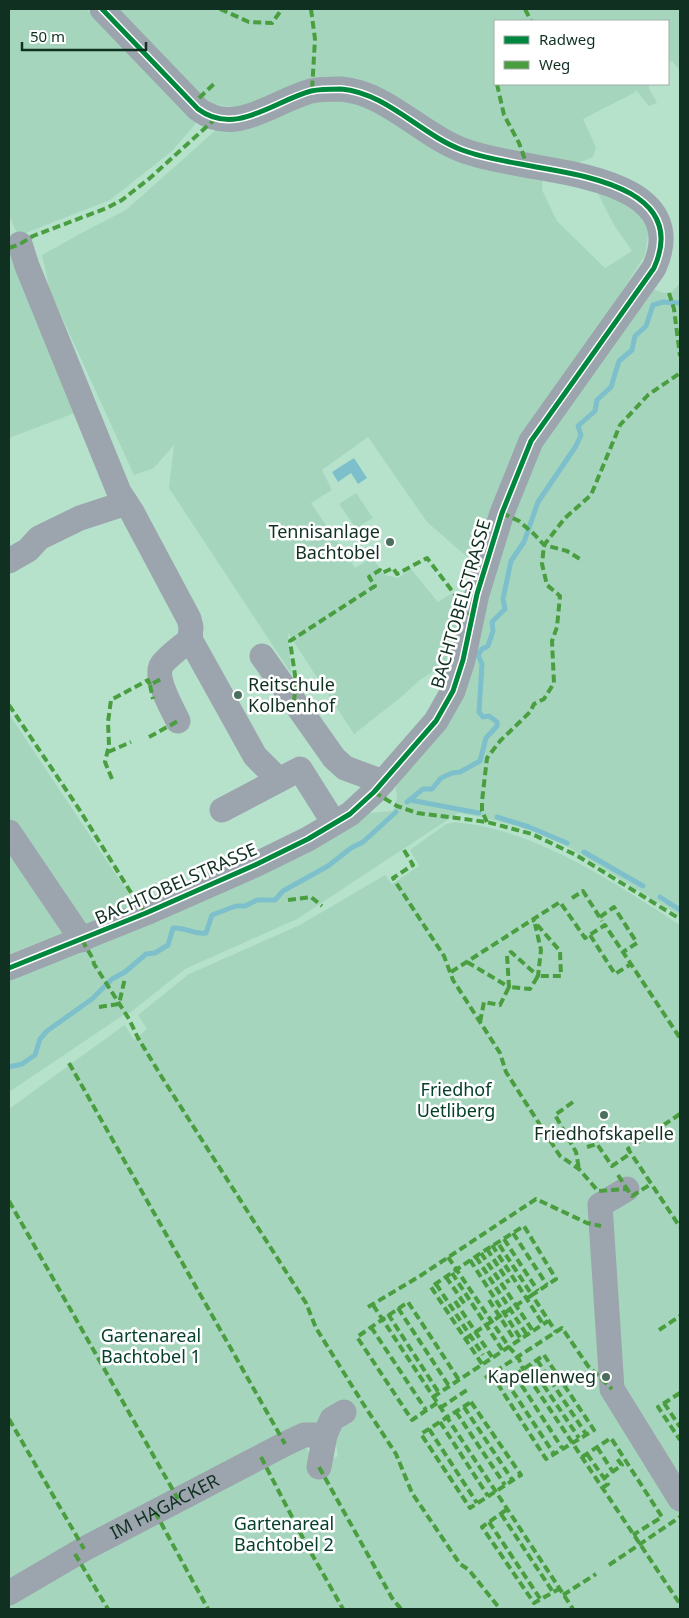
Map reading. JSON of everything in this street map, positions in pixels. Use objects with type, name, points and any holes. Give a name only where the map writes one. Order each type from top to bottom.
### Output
[{"type":"street","points":[[104,9],[198,109],[214,119],[225,120],[250,116],[312,91],[341,89],[357,92],[375,99],[443,142],[462,150],[482,156],[595,178],[638,195],[649,204],[660,221],[671,249]]},
{"type":"street","points":[[20,244],[27,266],[118,492],[126,503],[189,619],[191,627],[190,639],[255,756],[279,780]]},
{"type":"street","name":"BACHTOBELSTRASSE","points":[[9,968],[30,958],[82,940],[256,865],[308,839],[358,808],[383,782],[436,720],[453,691],[463,660],[477,594],[502,513],[531,441],[658,261],[671,249]]},
{"type":"street","points":[[9,561],[28,550],[39,538],[63,526],[80,518],[126,503]]},
{"type":"street","points":[[178,721],[163,687],[160,671],[166,660],[190,639]]},
{"type":"street","points":[[262,656],[334,758],[345,768],[383,782]]},
{"type":"street","points":[[222,810],[300,769],[334,823]]},
{"type":"street","points":[[9,832],[82,940]]},
{"type":"street","points":[[627,1189],[600,1205],[612,1389],[680,1499]]},
{"type":"street","points":[[319,1467],[325,1434],[332,1419],[344,1412]]},
{"type":"street","name":"IM HAGACKER","points":[[9,1593],[84,1549],[304,1434],[325,1434]]},
{"type":"green space","points":[[9,9],[86,9],[197,122],[172,151],[110,200],[18,236],[9,215]]},
{"type":"green space","points":[[118,9],[680,9],[680,71],[672,61],[669,62],[669,20],[494,20],[494,85],[649,85],[657,103],[649,106],[636,90],[634,93],[583,119],[596,147],[593,157],[576,164],[494,148],[451,134],[383,91],[240,108],[214,104],[195,91]]},
{"type":"green space","points":[[335,95],[543,176],[542,190],[557,221],[605,268],[632,251],[614,225],[596,190],[612,193],[641,213],[649,229],[645,255],[607,315],[474,563],[427,522],[368,437],[322,470],[332,490],[311,503],[355,568],[372,558],[385,575],[398,578],[411,569],[438,602],[451,594],[463,614],[454,659],[421,679],[354,734],[288,633],[291,673],[169,488],[174,445],[154,468],[134,475],[50,291],[42,255],[126,210],[217,129]]},
{"type":"green space","points":[[16,250],[80,411],[9,438],[9,253]]},
{"type":"green space","points":[[680,283],[680,916],[570,848],[531,830],[458,813],[297,919],[185,969],[131,1012],[122,1016],[9,1092],[9,977],[368,813],[393,811],[397,797],[395,784],[441,727],[484,595],[537,444],[652,289],[668,293]]},
{"type":"green space","points":[[356,493],[373,518],[356,528],[339,504]]},
{"type":"green space","points":[[9,714],[127,891],[133,906],[9,954]]},
{"type":"green space","name":"Friedhof Uetliberg","points":[[456,822],[483,826],[512,834],[563,855],[635,896],[680,925],[680,1609],[9,1609],[9,1599],[303,1441],[317,1468],[338,1456],[333,1426],[336,1412],[9,1585],[9,1109],[123,1026],[125,1025],[134,1040],[147,1029],[138,1015],[189,974],[300,925],[385,875],[392,884],[419,866],[410,850],[446,824]]},
{"type":"water","points":[[354,458],[367,478],[358,484],[351,473],[338,482],[332,472]]},
{"type":"waterway","points":[[407,802],[423,789],[432,789],[441,778],[460,772],[480,761],[486,738],[497,726],[497,722],[489,716],[483,717],[479,712],[482,664],[478,655],[482,649],[488,646],[493,631],[492,622],[505,609],[503,599],[511,561],[524,542],[538,502],[576,446],[581,435],[578,426],[595,411],[597,400],[611,387],[619,361],[632,350],[635,336],[646,326],[653,305],[663,302],[680,303]]},
{"type":"waterway","points":[[410,800],[479,813]]},
{"type":"waterway","points":[[9,1067],[22,1064],[35,1055],[40,1039],[47,1031],[92,999],[112,979],[125,972],[146,954],[155,953],[168,945],[173,928],[206,933],[212,915],[236,906],[245,906],[257,900],[275,900],[283,891],[328,866],[351,848],[363,842],[396,812]]},
{"type":"waterway","points":[[497,817],[529,827],[567,843]]},
{"type":"waterway","points":[[584,852],[643,886]]},
{"type":"waterway","points":[[660,897],[680,910]]},
{"type":"marked path","points":[[220,9],[249,22],[272,23],[282,9]]},
{"type":"marked path","points":[[311,9],[315,39],[312,91]]},
{"type":"marked path","points":[[525,9],[530,20]]},
{"type":"marked path","points":[[199,98],[215,83]]},
{"type":"marked path","points":[[497,85],[504,115],[519,143],[527,165]]},
{"type":"marked path","points":[[9,248],[33,236],[107,208],[122,200],[150,178],[215,119]]},
{"type":"marked path","points":[[669,293],[674,309],[680,356]]},
{"type":"marked path","points":[[487,822],[482,811],[487,758],[500,741],[530,712],[534,704],[544,699],[554,683],[552,641],[557,627],[560,596],[547,585],[542,564],[544,545],[565,518],[591,495],[620,425],[648,395],[680,373]]},
{"type":"marked path","points":[[502,513],[519,521],[544,545],[567,551],[580,559]]},
{"type":"marked path","points":[[294,702],[296,682],[290,641],[375,586],[369,577],[380,570],[382,573],[393,568],[397,574],[427,558],[472,617]]},
{"type":"marked path","points":[[112,779],[105,762],[109,745],[108,722],[111,700],[148,680],[150,685],[161,679]]},
{"type":"marked path","points":[[150,685],[153,699]]},
{"type":"marked path","points":[[9,705],[79,809],[138,904],[146,913]]},
{"type":"marked path","points":[[149,737],[178,721]]},
{"type":"marked path","points":[[108,752],[131,742]]},
{"type":"marked path","points":[[374,792],[397,806],[417,813],[487,822],[532,834],[576,855],[680,919]]},
{"type":"marked path","points":[[404,850],[413,865],[393,878],[444,956],[453,980],[500,1053],[506,1072],[560,1156],[579,1169],[598,1191],[627,1189],[632,1196],[651,1184]]},
{"type":"marked path","points":[[572,898],[583,891],[602,921]]},
{"type":"marked path","points":[[288,900],[311,897],[322,906]]},
{"type":"marked path","points":[[451,972],[560,902],[585,938],[605,925],[680,1038]]},
{"type":"marked path","points":[[600,917],[614,907],[637,943],[623,952]]},
{"type":"marked path","points":[[480,1022],[484,1002],[500,1005],[509,987],[530,989],[538,976],[561,976],[560,951],[533,920]]},
{"type":"marked path","points":[[467,962],[509,987],[507,955],[511,952],[538,976],[541,950],[535,924]]},
{"type":"marked path","points":[[590,935],[615,974],[631,964]]},
{"type":"marked path","points":[[82,940],[94,964],[129,1019],[138,1038],[163,1079],[306,1303],[316,1328],[396,1454],[412,1493],[460,1564],[469,1570],[500,1609]]},
{"type":"marked path","points":[[99,1007],[119,1004],[125,978]]},
{"type":"marked path","points":[[69,1063],[285,1444]]},
{"type":"marked path","points":[[573,1102],[555,1115],[576,1152],[579,1169]]},
{"type":"marked path","points":[[680,1114],[628,1149],[680,1227]]},
{"type":"marked path","points":[[587,1147],[597,1144],[612,1166],[631,1153]]},
{"type":"marked path","points":[[618,1175],[627,1189]]},
{"type":"marked path","points":[[368,1307],[420,1276],[536,1199],[587,1223],[601,1226]]},
{"type":"marked path","points":[[9,1201],[178,1499]]},
{"type":"marked path","points":[[482,1364],[431,1287],[524,1226],[556,1279],[532,1295],[556,1332]]},
{"type":"marked path","points":[[513,1233],[547,1285]]},
{"type":"marked path","points":[[504,1239],[538,1291]]},
{"type":"marked path","points":[[465,1339],[532,1295],[498,1243]]},
{"type":"marked path","points":[[492,1245],[543,1324]]},
{"type":"marked path","points":[[487,1249],[509,1283]]},
{"type":"marked path","points":[[481,1253],[533,1331]]},
{"type":"marked path","points":[[448,1257],[509,1347],[518,1357],[523,1369],[680,1604]]},
{"type":"marked path","points":[[476,1257],[527,1335]]},
{"type":"marked path","points":[[470,1260],[521,1339]]},
{"type":"marked path","points":[[452,1273],[503,1351]]},
{"type":"marked path","points":[[446,1277],[466,1306]]},
{"type":"marked path","points":[[436,1284],[483,1355]]},
{"type":"marked path","points":[[489,1300],[516,1342]]},
{"type":"marked path","points":[[455,1301],[492,1357]]},
{"type":"marked path","points":[[437,1403],[412,1420],[357,1337],[408,1302],[459,1380]]},
{"type":"marked path","points":[[373,1305],[573,1609]]},
{"type":"marked path","points":[[398,1308],[449,1386]]},
{"type":"marked path","points":[[388,1314],[439,1393]]},
{"type":"marked path","points":[[659,1330],[680,1316]]},
{"type":"marked path","points":[[433,1397],[548,1321]]},
{"type":"marked path","points":[[371,1327],[426,1410]]},
{"type":"marked path","points":[[485,1378],[562,1328],[588,1366],[612,1389]]},
{"type":"marked path","points":[[544,1355],[594,1430],[546,1459],[499,1386],[544,1355]]},
{"type":"marked path","points":[[537,1360],[586,1434]]},
{"type":"marked path","points":[[530,1365],[579,1438]]},
{"type":"marked path","points":[[515,1375],[562,1448]]},
{"type":"marked path","points":[[506,1381],[554,1454]]},
{"type":"marked path","points":[[440,1408],[470,1388]]},
{"type":"marked path","points":[[680,1393],[658,1407],[680,1440]]},
{"type":"marked path","points":[[471,1402],[521,1475],[470,1508],[421,1434],[471,1402]]},
{"type":"marked path","points":[[664,1403],[680,1427]]},
{"type":"marked path","points":[[464,1407],[513,1481]]},
{"type":"marked path","points":[[456,1412],[505,1485]]},
{"type":"marked path","points":[[9,1419],[84,1549]]},
{"type":"marked path","points":[[440,1422],[488,1496]]},
{"type":"marked path","points":[[429,1429],[477,1503]]},
{"type":"marked path","points":[[582,1457],[611,1438],[662,1517],[633,1535]]},
{"type":"marked path","points":[[597,1447],[613,1472]]},
{"type":"marked path","points":[[587,1454],[604,1478]]},
{"type":"marked path","points":[[602,1488],[608,1484],[604,1478],[622,1465],[615,1456]]},
{"type":"marked path","points":[[261,1457],[305,1542],[343,1609]]},
{"type":"marked path","points":[[319,1467],[392,1598],[401,1609]]},
{"type":"marked path","points":[[506,1510],[482,1527],[534,1603],[559,1589]]},
{"type":"marked path","points":[[155,1512],[208,1609]]},
{"type":"marked path","points":[[501,1514],[553,1592]]},
{"type":"marked path","points":[[609,1565],[680,1517]]},
{"type":"marked path","points":[[489,1522],[541,1600]]},
{"type":"marked path","points":[[75,1554],[108,1609]]},
{"type":"marked path","points":[[563,1595],[596,1574]]},
{"type":"cycle path","points":[[9,968],[146,913],[255,865],[308,839],[350,814],[374,792],[436,721],[453,691],[463,660],[477,594],[502,513],[531,441],[654,268],[661,242],[657,221],[645,204],[627,192],[605,182],[489,158],[462,150],[447,143],[388,106],[358,92],[341,89],[315,90],[240,118],[212,117],[198,109],[102,9]]},
{"type":"place","name":"Tennisanlage Bachtobel","points":[[390,542]]},
{"type":"place","name":"Reitschule Kolbenhof","points":[[238,695]]},
{"type":"place","name":"Friedhofskapelle","points":[[604,1115]]},
{"type":"place","name":"Kapellenweg","points":[[606,1377]]},
{"type":"park label","name":"Gartenareal Bachtobel 1","points":[[151,1346]]},
{"type":"park label","name":"Gartenareal Bachtobel 2","points":[[284,1534]]}]
